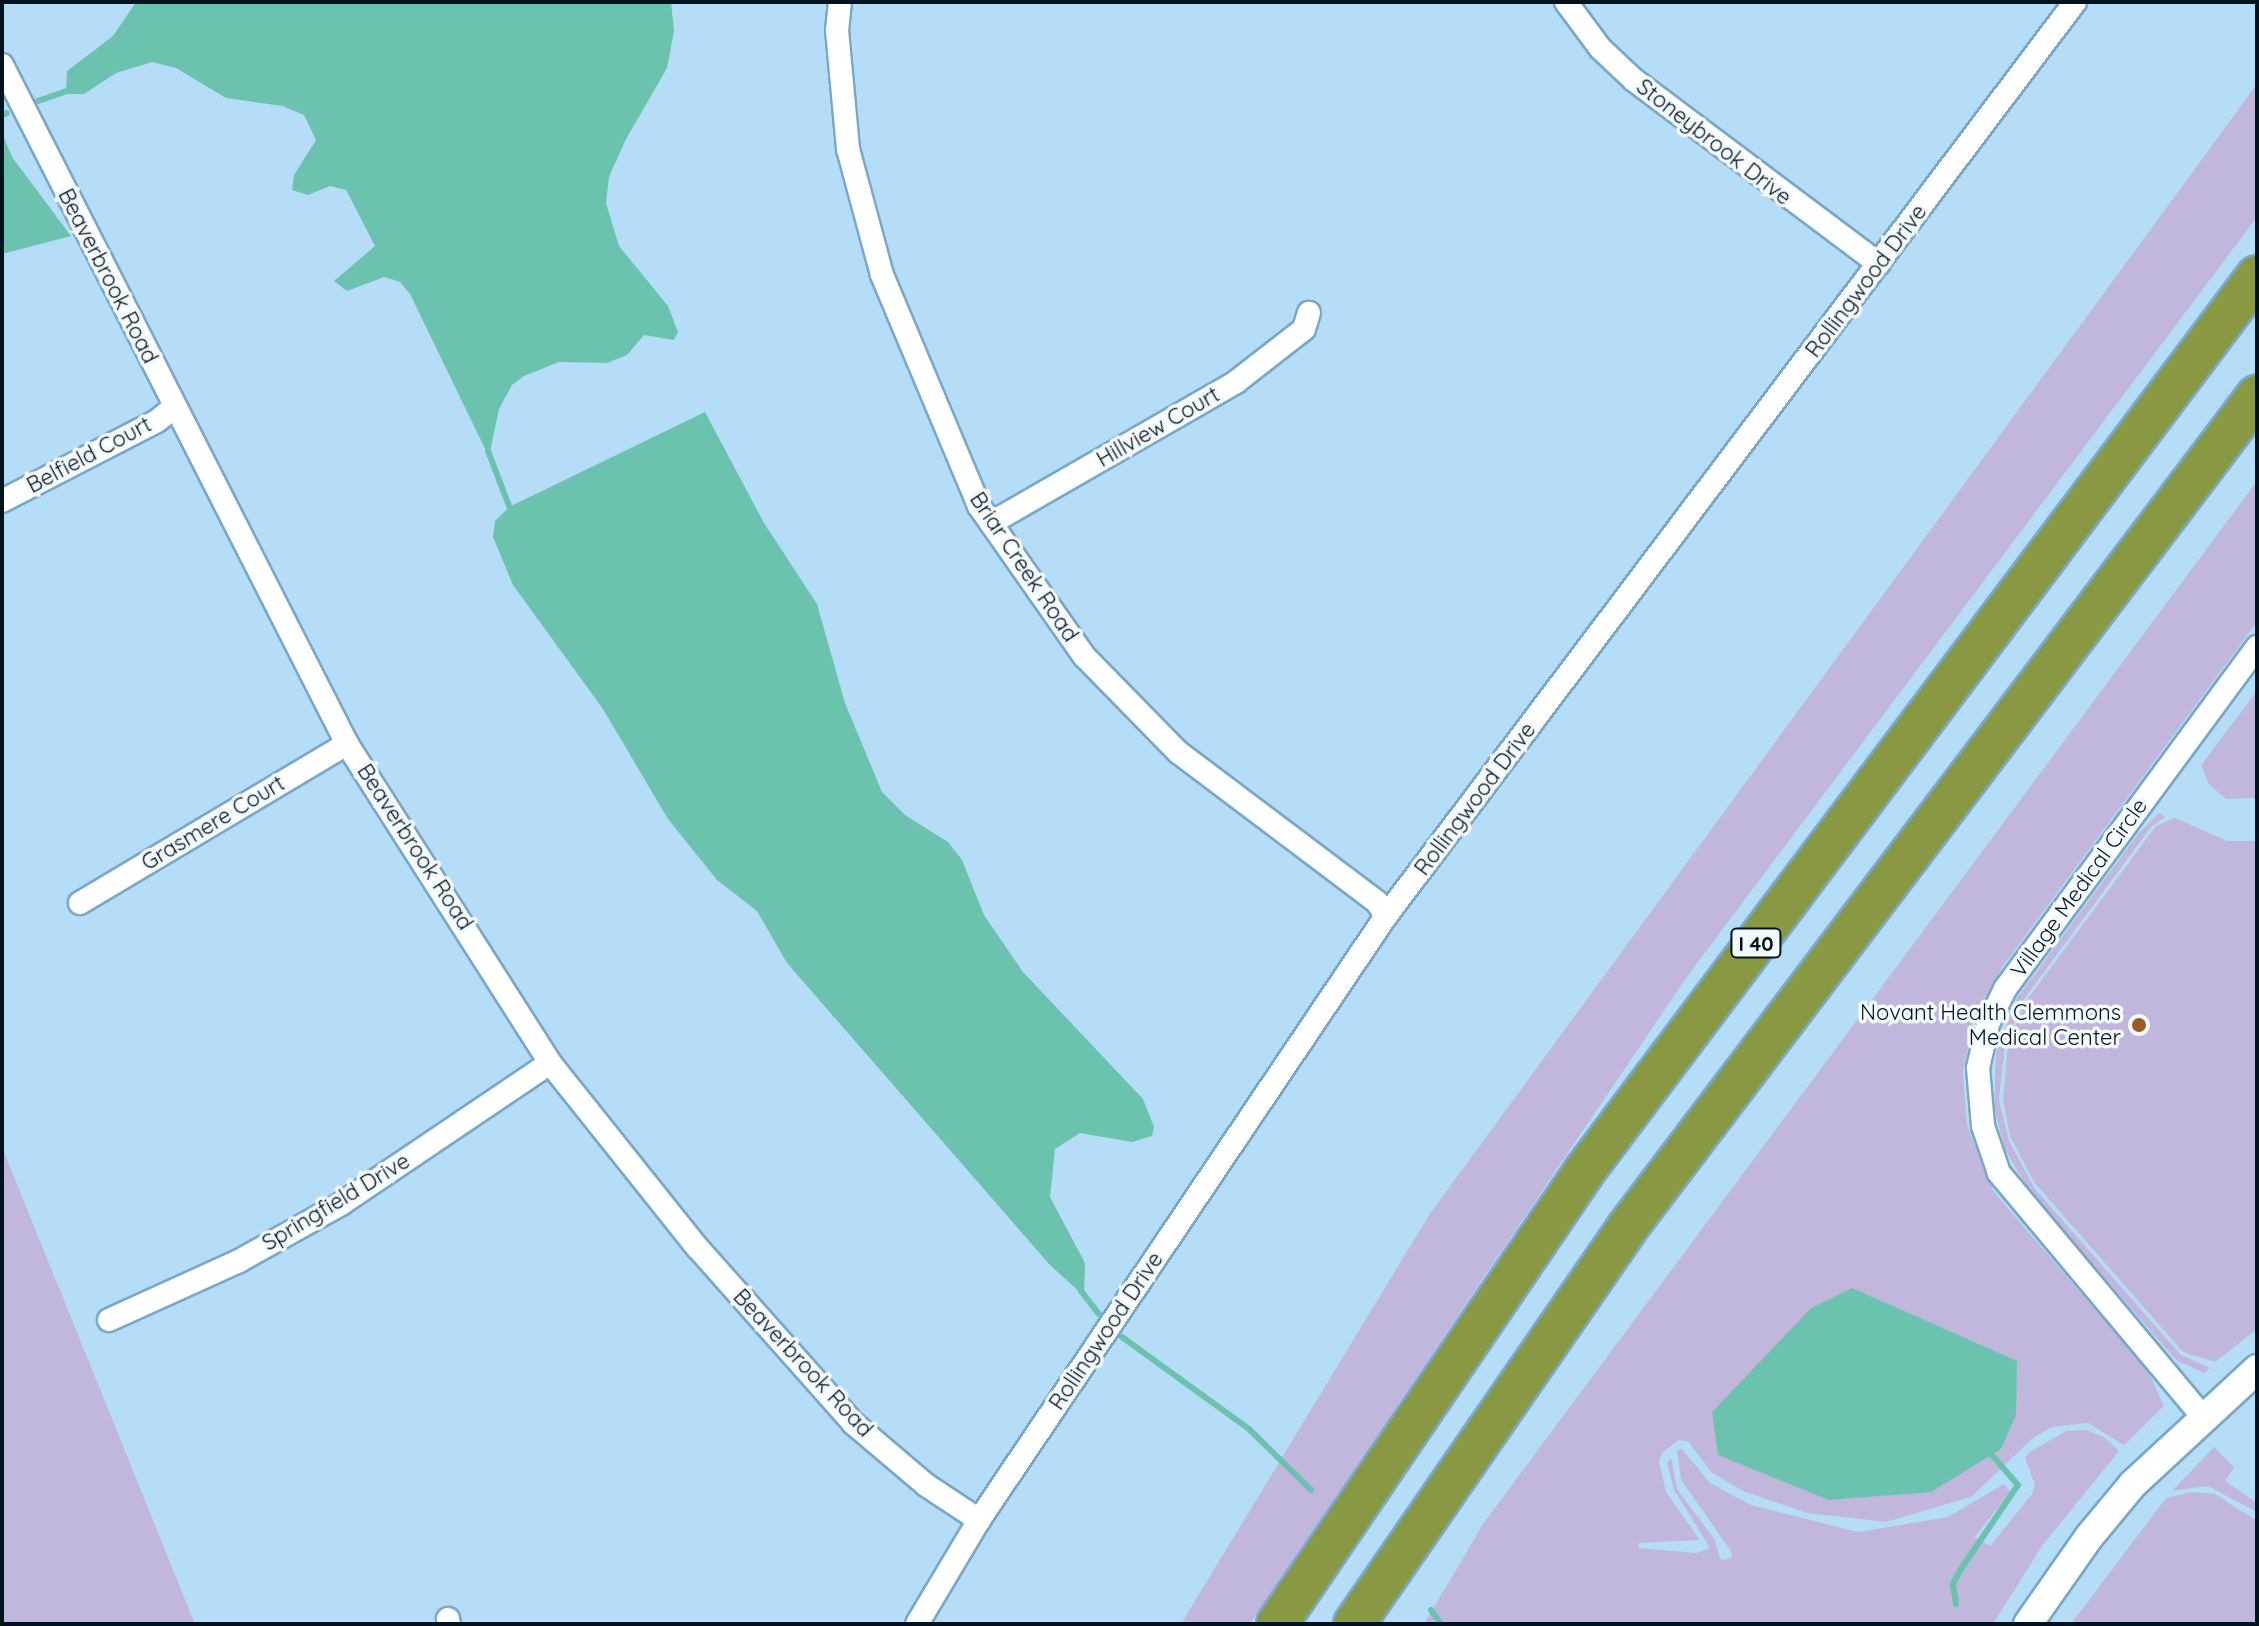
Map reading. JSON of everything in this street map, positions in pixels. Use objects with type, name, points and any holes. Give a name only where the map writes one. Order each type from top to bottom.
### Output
[{"type":"highway","name":"I 40","points":[[1277,1624],[1586,1169],[2257,276]]},
{"type":"highway","points":[[1354,1624],[1627,1228],[2257,396]]},
{"type":"street","name":"Briar Creek Road","points":[[840,2],[837,30],[848,149],[882,275],[979,506],[1084,656],[1178,752],[1377,902],[1386,916]]},
{"type":"street","name":"Stoneybrook Drive","points":[[1566,2],[1600,48],[1634,80],[1879,264]]},
{"type":"street","name":"Rollingwood Drive","points":[[917,1624],[979,1520],[1386,916],[2075,2]]},
{"type":"street","name":"Beaverbrook Road","points":[[2,65],[347,744],[550,1063],[697,1247],[853,1423],[926,1485],[979,1520]]},
{"type":"street","name":"Hillview Court","points":[[991,523],[1236,382],[1304,329],[1309,313]]},
{"type":"street","name":"Belfield Court","points":[[2,501],[157,421],[174,407]]},
{"type":"street","name":"Village Medical Circle","points":[[2203,1417],[1999,1173],[1983,1126],[1978,1068],[1988,1024],[2005,989],[2257,647]]},
{"type":"street","name":"Grasmere Court","points":[[80,903],[347,744]]},
{"type":"street","name":"Springfield Drive","points":[[109,1320],[239,1261],[341,1204],[550,1063]]},
{"type":"street","points":[[2028,1624],[2089,1537],[2146,1471],[2257,1369]]},
{"type":"shaded area","points":[[136,2],[671,2],[674,31],[667,68],[625,141],[609,177],[606,203],[619,246],[668,306],[678,332],[674,340],[644,335],[627,355],[607,363],[559,362],[524,376],[512,385],[499,409],[489,457],[410,294],[400,282],[384,277],[347,291],[334,281],[375,246],[346,190],[330,186],[308,195],[292,190],[294,175],[316,140],[304,115],[282,106],[226,98],[176,68],[152,62],[116,73],[84,94],[66,94],[67,71],[113,36]]},
{"type":"shaded area","points":[[2257,84],[2257,217],[1686,978],[1250,1624],[1181,1624],[1429,1215]]},
{"type":"shaded area","points":[[2,133],[12,157],[71,236],[2,254]]},
{"type":"shaded area","points":[[705,412],[764,523],[817,604],[845,703],[882,792],[905,815],[948,842],[962,860],[984,915],[1023,972],[1143,1099],[1154,1127],[1152,1136],[1132,1142],[1080,1133],[1055,1149],[1050,1197],[1085,1263],[1084,1296],[1050,1265],[787,963],[757,911],[717,880],[668,819],[603,709],[513,585],[493,537],[495,521],[509,507]]},
{"type":"shaded area","points":[[2257,481],[2257,622],[2003,966],[1974,1019],[1963,1073],[1967,1125],[1994,1192],[2148,1371],[2164,1406],[2124,1445],[2088,1423],[2052,1427],[2033,1438],[1971,1497],[1886,1522],[1807,1513],[1743,1491],[1712,1473],[1688,1441],[1679,1440],[1663,1452],[1659,1461],[1666,1492],[1700,1540],[1639,1543],[1638,1548],[1697,1553],[1710,1548],[1674,1490],[1667,1463],[1671,1458],[1677,1489],[1715,1540],[1720,1559],[1725,1560],[1732,1557],[1731,1551],[1681,1480],[1677,1450],[1682,1449],[1710,1483],[1751,1505],[1858,1532],[1948,1517],[2004,1484],[2010,1492],[1975,1537],[1990,1546],[2032,1494],[2035,1485],[2025,1458],[2030,1452],[2066,1431],[2086,1430],[2104,1437],[2119,1451],[2042,1546],[1993,1624],[1424,1624],[1483,1524]]},
{"type":"shaded area","points":[[2257,691],[2257,798],[2226,799],[2209,784],[2201,765]]},
{"type":"shaded area","points":[[2159,813],[2165,817],[2151,827],[2024,999],[2005,1044],[1999,1100],[2009,1141],[2035,1189],[2181,1355],[2210,1368],[2204,1373],[2176,1360],[2029,1191],[2005,1149],[1994,1108],[1996,1053],[2017,998],[2138,834]]},
{"type":"shaded area","name":"Novant Health Clemmons Medical Center","points":[[2175,818],[2227,841],[2257,841],[2257,1329],[2215,1362],[2183,1352],[2034,1182],[2010,1136],[2003,1100],[2008,1044],[2026,1001],[2156,826]]},
{"type":"shaded area","points":[[2,1147],[195,1624],[2,1624]]},
{"type":"shaded area","points":[[1852,1288],[2017,1361],[2016,1415],[2001,1449],[1931,1492],[1829,1500],[1718,1455],[1712,1412],[1811,1308]]},
{"type":"shaded area","points":[[2214,1447],[2234,1467],[2225,1481],[2257,1503],[2257,1512],[2208,1486],[2172,1491]]},
{"type":"shaded area","points":[[2193,1492],[2215,1494],[2257,1521],[2257,1624],[2071,1624],[2166,1498]]},
{"type":"waterway","points":[[35,102],[72,89]]},
{"type":"waterway","points":[[2,115],[7,113]]},
{"type":"waterway","points":[[488,451],[511,511]]},
{"type":"waterway","points":[[1081,1291],[1099,1314]]},
{"type":"waterway","points":[[1122,1337],[1249,1429],[1311,1490]]},
{"type":"waterway","points":[[1956,1604],[1953,1584],[1959,1572],[2018,1485],[1991,1454]]},
{"type":"waterway","points":[[1431,1610],[1441,1624]]},
{"type":"place","name":"Novant Health Clemmons Medical Center","points":[[2139,1025]]}]
